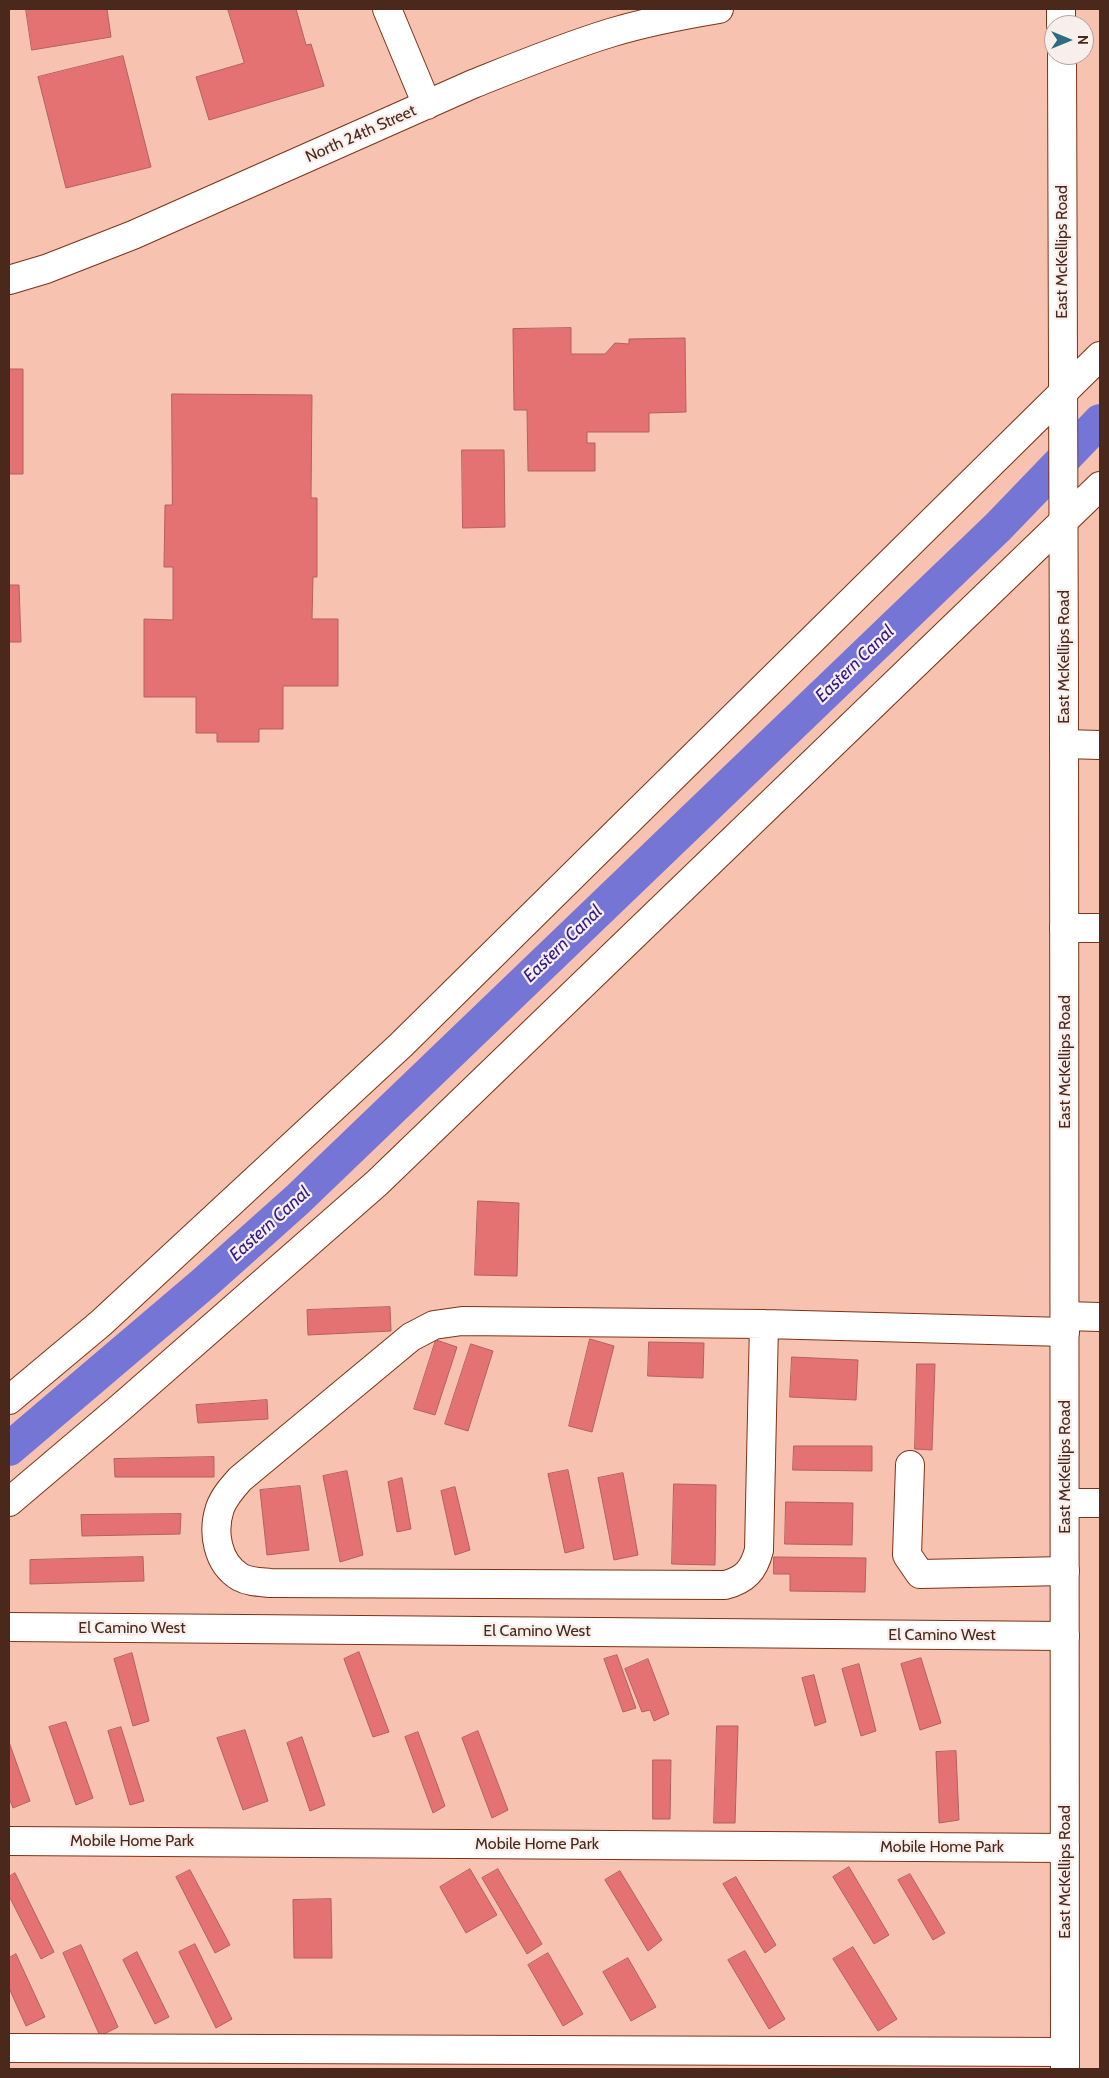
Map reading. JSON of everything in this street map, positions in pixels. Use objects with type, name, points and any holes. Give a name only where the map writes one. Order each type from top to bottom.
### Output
[{"type":"main road","points":[[387,9],[427,105]]},
{"type":"main road","name":"North 24th Street","points":[[10,277],[46,269],[133,236],[521,64],[610,33],[719,9]]},
{"type":"main road","name":"East McKellips Road","points":[[1062,65],[1065,2061]]},
{"type":"main road","points":[[9,1400],[101,1323],[401,1045],[1063,406],[1100,356]]},
{"type":"main road","points":[[9,1502],[120,1408],[377,1183],[1100,486]]},
{"type":"main road","points":[[1064,744],[1100,745]]},
{"type":"main road","points":[[1064,928],[1100,928]]},
{"type":"main road","points":[[764,1324],[759,1545],[756,1560],[751,1569],[745,1577],[736,1582],[725,1585],[270,1583],[254,1582],[241,1577],[230,1568],[222,1557],[217,1544],[220,1508],[228,1493],[240,1479],[421,1330],[441,1323],[462,1321],[1065,1324],[1100,1317]]},
{"type":"main road","points":[[910,1465],[907,1555],[920,1574],[1065,1571]]},
{"type":"main road","points":[[1065,1503],[1100,1503]]},
{"type":"main road","name":"El Camino West","points":[[9,1627],[1065,1636]]},
{"type":"main road","name":"Mobile Home Park","points":[[9,1841],[1065,1848]]},
{"type":"main road","points":[[9,2048],[1065,2061]]},
{"type":"building","points":[[26,9],[107,9],[111,37],[32,50]]},
{"type":"building","points":[[228,9],[296,9],[306,45],[311,44],[324,86],[209,120],[196,77],[244,63]]},
{"type":"building","points":[[123,56],[151,167],[66,188],[38,77]]},
{"type":"building","points":[[571,328],[571,354],[605,354],[615,343],[629,344],[629,339],[685,338],[686,412],[649,413],[649,432],[587,432],[587,443],[595,443],[595,471],[528,471],[527,410],[514,410],[513,329]]},
{"type":"building","points":[[9,369],[23,369],[23,474],[9,474]]},
{"type":"building","points":[[172,394],[312,395],[311,498],[317,498],[317,577],[313,577],[312,619],[338,619],[338,686],[283,686],[283,729],[259,729],[259,742],[217,742],[217,733],[196,733],[196,697],[144,697],[144,619],[173,620],[173,567],[164,567],[165,505],[172,505]]},
{"type":"building","points":[[462,450],[504,450],[505,527],[463,528]]},
{"type":"building","points":[[9,585],[19,585],[21,642],[9,642]]},
{"type":"building","points":[[478,1201],[519,1203],[517,1276],[475,1275]]},
{"type":"building","points":[[390,1307],[391,1331],[308,1335],[307,1310]]},
{"type":"building","points":[[590,1339],[614,1346],[592,1432],[569,1426]]},
{"type":"building","points":[[436,1340],[457,1347],[435,1415],[414,1409]]},
{"type":"building","points":[[649,1342],[704,1343],[703,1378],[648,1376]]},
{"type":"building","points":[[471,1344],[493,1351],[468,1431],[445,1424]]},
{"type":"building","points":[[792,1357],[858,1360],[856,1400],[790,1397]]},
{"type":"building","points":[[917,1364],[935,1364],[932,1450],[915,1449]]},
{"type":"building","points":[[267,1400],[268,1419],[198,1423],[196,1405]]},
{"type":"building","points":[[794,1446],[872,1446],[872,1471],[793,1470]]},
{"type":"building","points":[[214,1457],[214,1477],[115,1477],[114,1459]]},
{"type":"building","points":[[568,1470],[584,1548],[565,1553],[548,1474]]},
{"type":"building","points":[[347,1471],[363,1555],[340,1562],[323,1476]]},
{"type":"building","points":[[623,1473],[638,1555],[614,1560],[598,1478]]},
{"type":"building","points":[[402,1478],[411,1529],[397,1532],[388,1482]]},
{"type":"building","points":[[674,1484],[716,1485],[715,1565],[672,1564]]},
{"type":"building","points":[[300,1486],[309,1550],[267,1555],[260,1490]]},
{"type":"building","points":[[455,1487],[470,1550],[455,1555],[441,1491]]},
{"type":"building","points":[[786,1502],[853,1503],[852,1545],[785,1544]]},
{"type":"building","points":[[181,1514],[180,1534],[82,1536],[81,1515]]},
{"type":"building","points":[[143,1557],[144,1581],[30,1584],[30,1560]]},
{"type":"building","points":[[774,1557],[866,1558],[865,1592],[790,1591],[790,1574],[774,1574]]},
{"type":"building","points":[[359,1652],[389,1732],[373,1737],[344,1659]]},
{"type":"building","points":[[132,1653],[149,1721],[133,1726],[114,1659]]},
{"type":"building","points":[[617,1655],[636,1708],[623,1712],[604,1659]]},
{"type":"building","points":[[921,1658],[941,1723],[920,1730],[901,1664]]},
{"type":"building","points":[[648,1659],[669,1714],[654,1721],[650,1710],[642,1712],[625,1669]]},
{"type":"building","points":[[859,1664],[876,1731],[861,1736],[842,1669]]},
{"type":"building","points":[[814,1675],[826,1722],[815,1726],[802,1678]]},
{"type":"building","points":[[66,1722],[93,1798],[76,1805],[49,1727]]},
{"type":"building","points":[[717,1726],[738,1726],[735,1823],[714,1823]]},
{"type":"building","points":[[121,1727],[144,1801],[130,1805],[108,1731]]},
{"type":"building","points":[[245,1730],[268,1801],[243,1810],[217,1738]]},
{"type":"building","points":[[478,1731],[508,1810],[492,1818],[462,1738]]},
{"type":"building","points":[[418,1732],[445,1806],[433,1813],[405,1737]]},
{"type":"building","points":[[302,1737],[325,1805],[310,1811],[287,1743]]},
{"type":"building","points":[[9,1742],[30,1801],[13,1808],[9,1798]]},
{"type":"building","points":[[956,1751],[959,1820],[939,1823],[936,1752]]},
{"type":"building","points":[[653,1760],[671,1760],[670,1819],[653,1819]]},
{"type":"building","points":[[849,1867],[889,1935],[874,1944],[833,1877]]},
{"type":"building","points":[[470,1869],[497,1915],[466,1933],[440,1887]]},
{"type":"building","points":[[498,1869],[542,1944],[527,1954],[482,1878]]},
{"type":"building","points":[[190,1870],[230,1945],[215,1953],[176,1877]]},
{"type":"building","points":[[620,1871],[662,1940],[648,1951],[605,1880]]},
{"type":"building","points":[[15,1873],[54,1952],[41,1959],[9,1896],[9,1877]]},
{"type":"building","points":[[910,1874],[945,1933],[933,1940],[898,1880]]},
{"type":"building","points":[[736,1877],[776,1945],[765,1953],[723,1884]]},
{"type":"building","points":[[331,1899],[332,1958],[294,1958],[293,1900]]},
{"type":"building","points":[[195,1944],[232,2019],[216,2028],[179,1952]]},
{"type":"building","points":[[81,1945],[118,2027],[100,2036],[63,1953]]},
{"type":"building","points":[[853,1947],[897,2019],[878,2031],[833,1959]]},
{"type":"building","points":[[745,1951],[785,2019],[769,2029],[728,1960]]},
{"type":"building","points":[[137,1952],[169,2017],[155,2024],[123,1960]]},
{"type":"building","points":[[548,1953],[583,2014],[563,2026],[528,1965]]},
{"type":"building","points":[[16,1954],[45,2017],[26,2026],[9,1988],[9,1958]]},
{"type":"building","points":[[628,1958],[656,2007],[631,2021],[603,1972]]},
{"type":"waterway","name":"Eastern Canal","points":[[9,1449],[203,1284],[297,1200],[998,527],[1100,421]]}]
